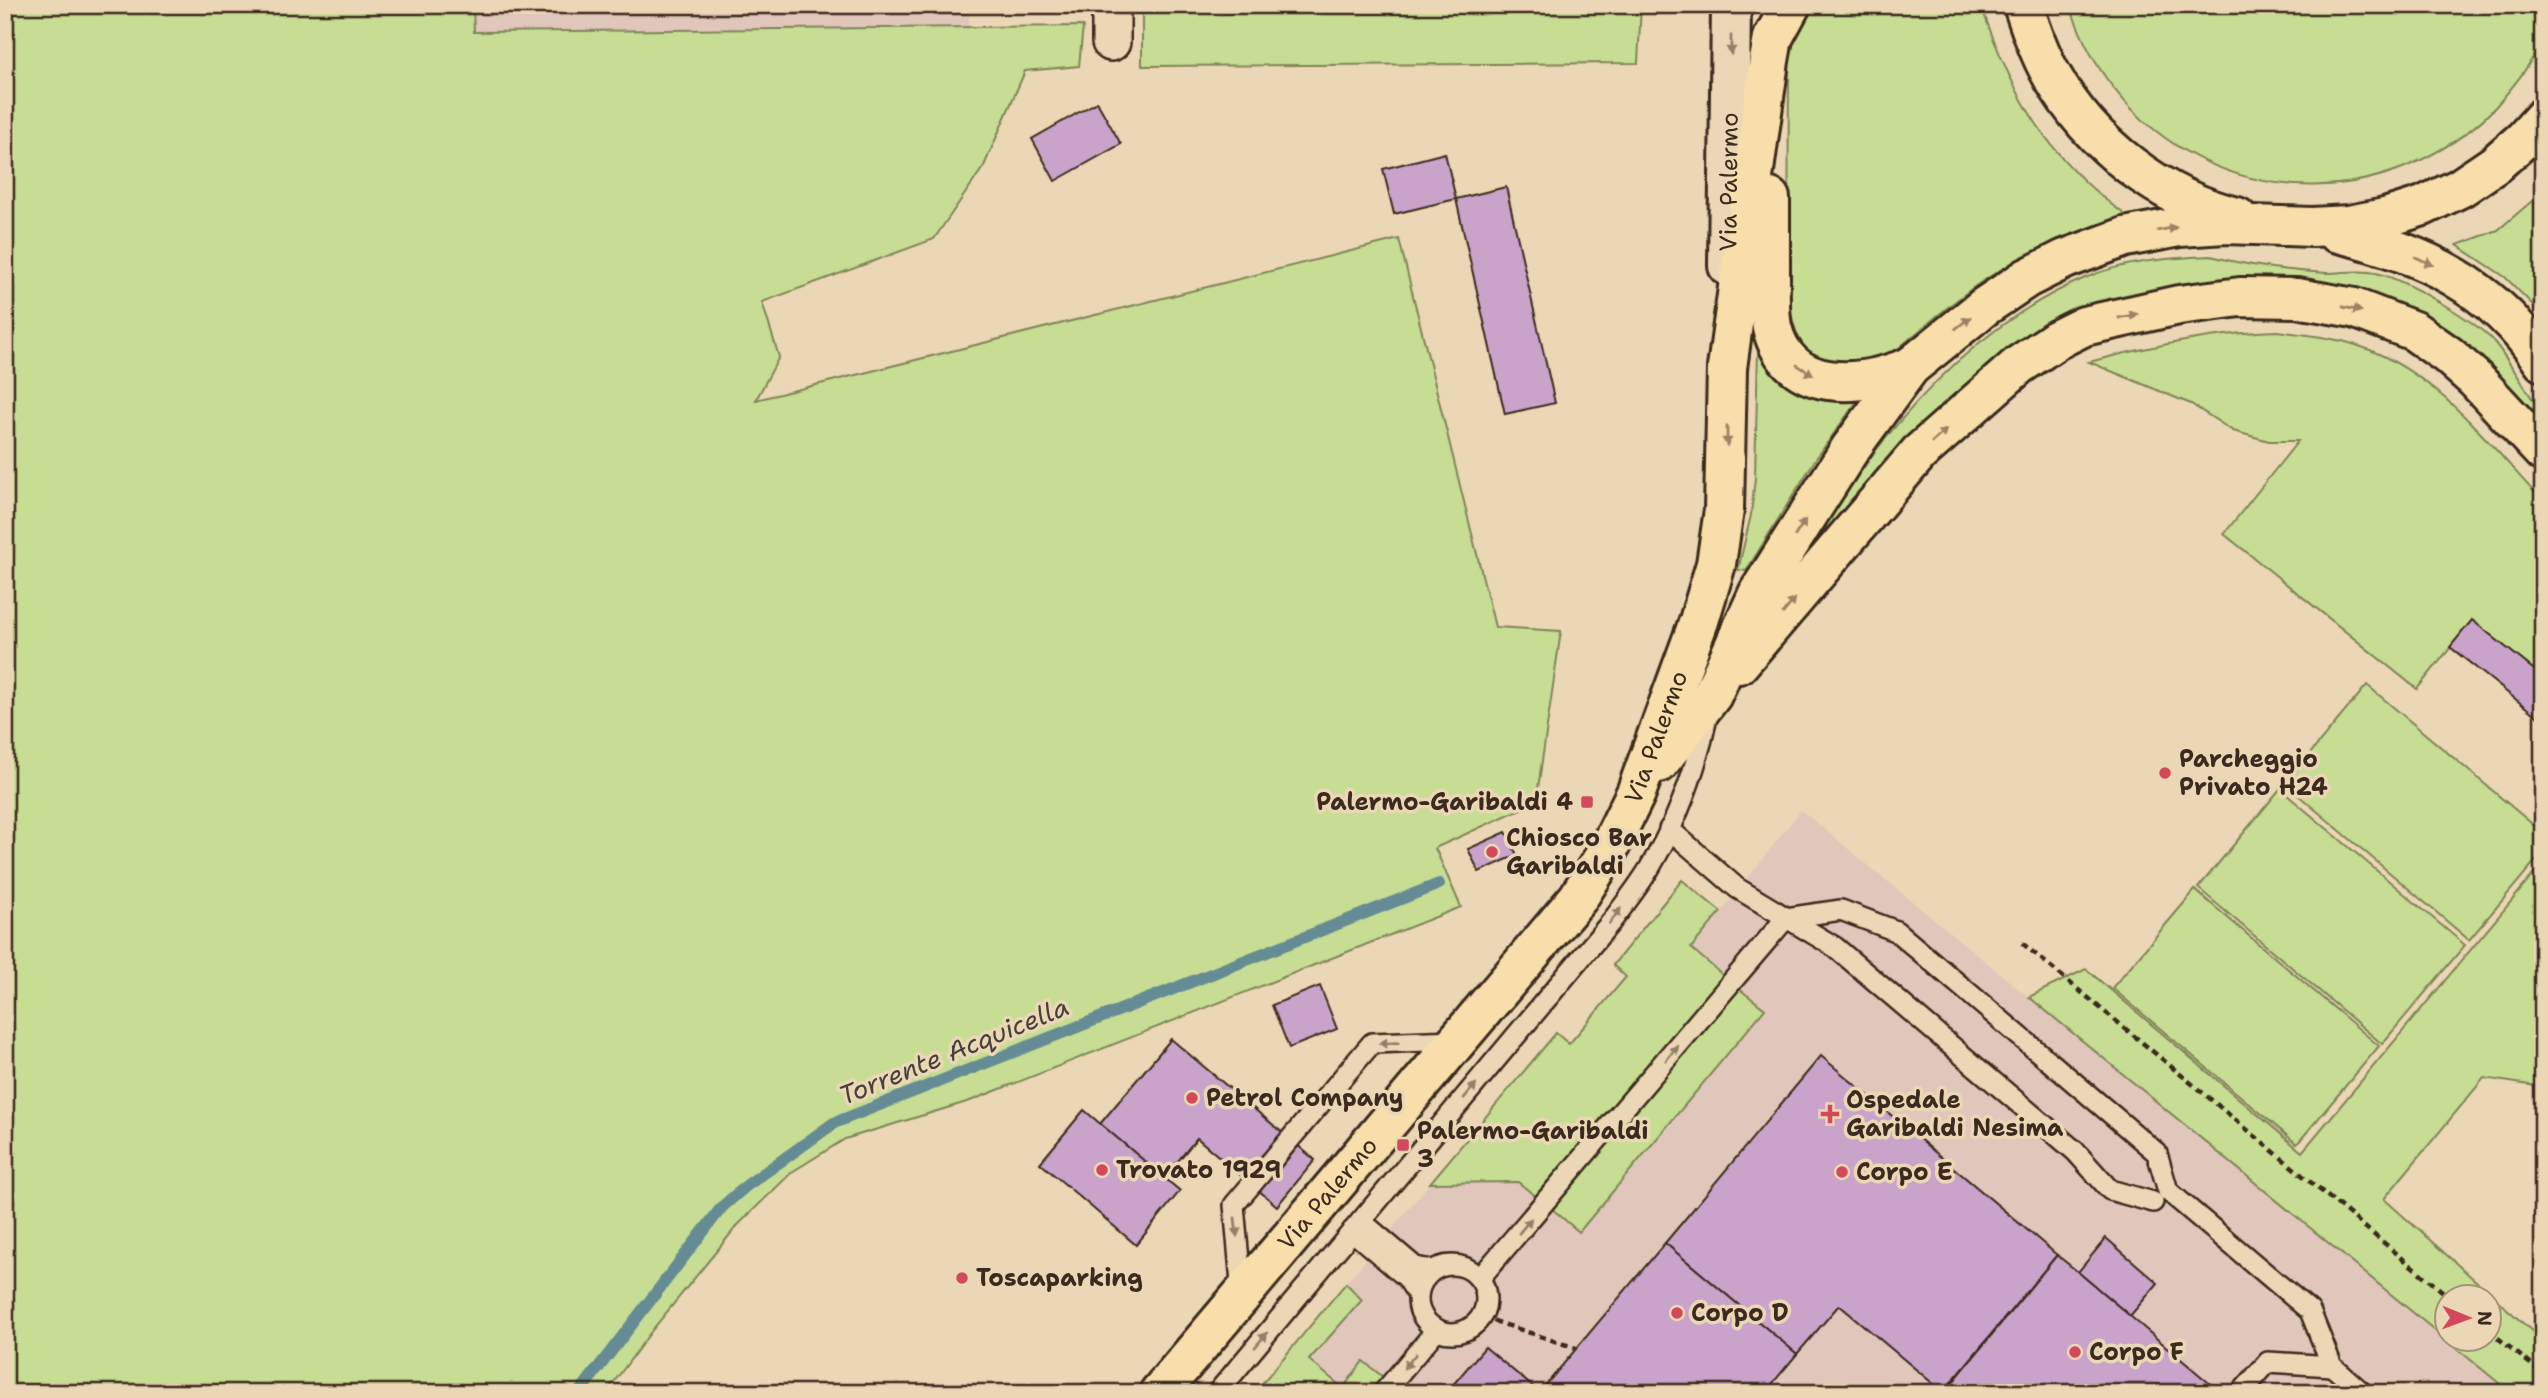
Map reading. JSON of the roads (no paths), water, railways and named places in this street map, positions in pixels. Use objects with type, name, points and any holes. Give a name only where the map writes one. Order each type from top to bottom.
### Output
[{"type":"main road","points":[[1727,368],[1773,38],[1791,5]]},
{"type":"main road","points":[[2023,5],[2052,75],[2074,110],[2119,155],[2158,184],[2194,202],[2232,216],[2273,224]]},
{"type":"main road","points":[[1769,61],[1770,315],[1776,339],[1790,360],[1810,375],[1834,382],[1888,376],[1910,367]]},
{"type":"main road","points":[[1712,695],[1759,592],[1850,449],[1910,367],[1984,307],[2027,278],[2065,259],[2125,237],[2179,227],[2349,225],[2385,218],[2423,206],[2460,188],[2494,165],[2543,118]]},
{"type":"main road","points":[[2312,227],[2382,244],[2426,261],[2477,291],[2510,318],[2543,362]]},
{"type":"main road","points":[[1636,793],[1712,695],[1919,453],[2019,365],[2056,340],[2084,327],[2179,305],[2240,297],[2297,298],[2354,309],[2414,331],[2448,355],[2475,379],[2543,452]]},
{"type":"main road","name":"Via Palermo","points":[[1159,1393],[1578,898],[1607,852],[1636,793],[1699,621],[1716,564],[1724,510],[1727,368]]},
{"type":"street","points":[[1111,5],[1111,42]]},
{"type":"street","name":"Via Palermo","points":[[1727,368],[1731,5]]},
{"type":"street","points":[[1730,85],[1770,315]]},
{"type":"lane","points":[[1217,1393],[1611,922],[1649,869],[1669,828],[1701,746],[1712,695]]},
{"type":"lane","points":[[1669,828],[1737,888],[1835,947],[2075,1151],[2110,1190],[2153,1202]]},
{"type":"lane","points":[[1480,1278],[1786,918],[1841,910],[1896,932],[2157,1153],[2168,1191],[2310,1311],[2332,1366],[2363,1393]]},
{"type":"lane","points":[[1242,1294],[1234,1205],[1242,1195],[1372,1043],[1457,1040]]},
{"type":"lane","points":[[1357,1226],[1415,1267],[1432,1270]]},
{"type":"lane","points":[[1357,1226],[1407,1278],[1418,1294],[1421,1315],[1437,1329],[1446,1333],[1466,1331],[1482,1317],[1487,1297],[1480,1278],[1472,1270],[1453,1264],[1432,1270],[1425,1277],[1418,1294]]},
{"type":"lane","points":[[1383,1393],[1437,1329]]},
{"type":"lane","points":[[2241,1393],[2268,1362],[2332,1366]]},
{"type":"waterway","name":"Torrente Acquicella","points":[[579,1393],[722,1207],[746,1186],[834,1123],[1439,884]]},
{"type":"place","name":"Parcheggio Privato H24","points":[[2165,773]]},
{"type":"place","name":"Palermo-Garibaldi 4","points":[[1587,802]]},
{"type":"place","name":"Chiosco Bar Garibaldi","points":[[1492,852]]},
{"type":"place","name":"Petrol Company","points":[[1192,1098]]},
{"type":"place","name":"Ospedale Garibaldi Nesima","points":[[1830,1114]]},
{"type":"place","name":"Palermo-Garibaldi 3","points":[[1403,1145]]},
{"type":"place","name":"Trovato 1929","points":[[1102,1170]]},
{"type":"place","name":"Corpo E","points":[[1842,1172]]},
{"type":"place","name":"Toscaparking","points":[[962,1278]]},
{"type":"place","name":"Corpo D","points":[[1677,1313]]},
{"type":"place","name":"Corpo F","points":[[2075,1352]]}]
